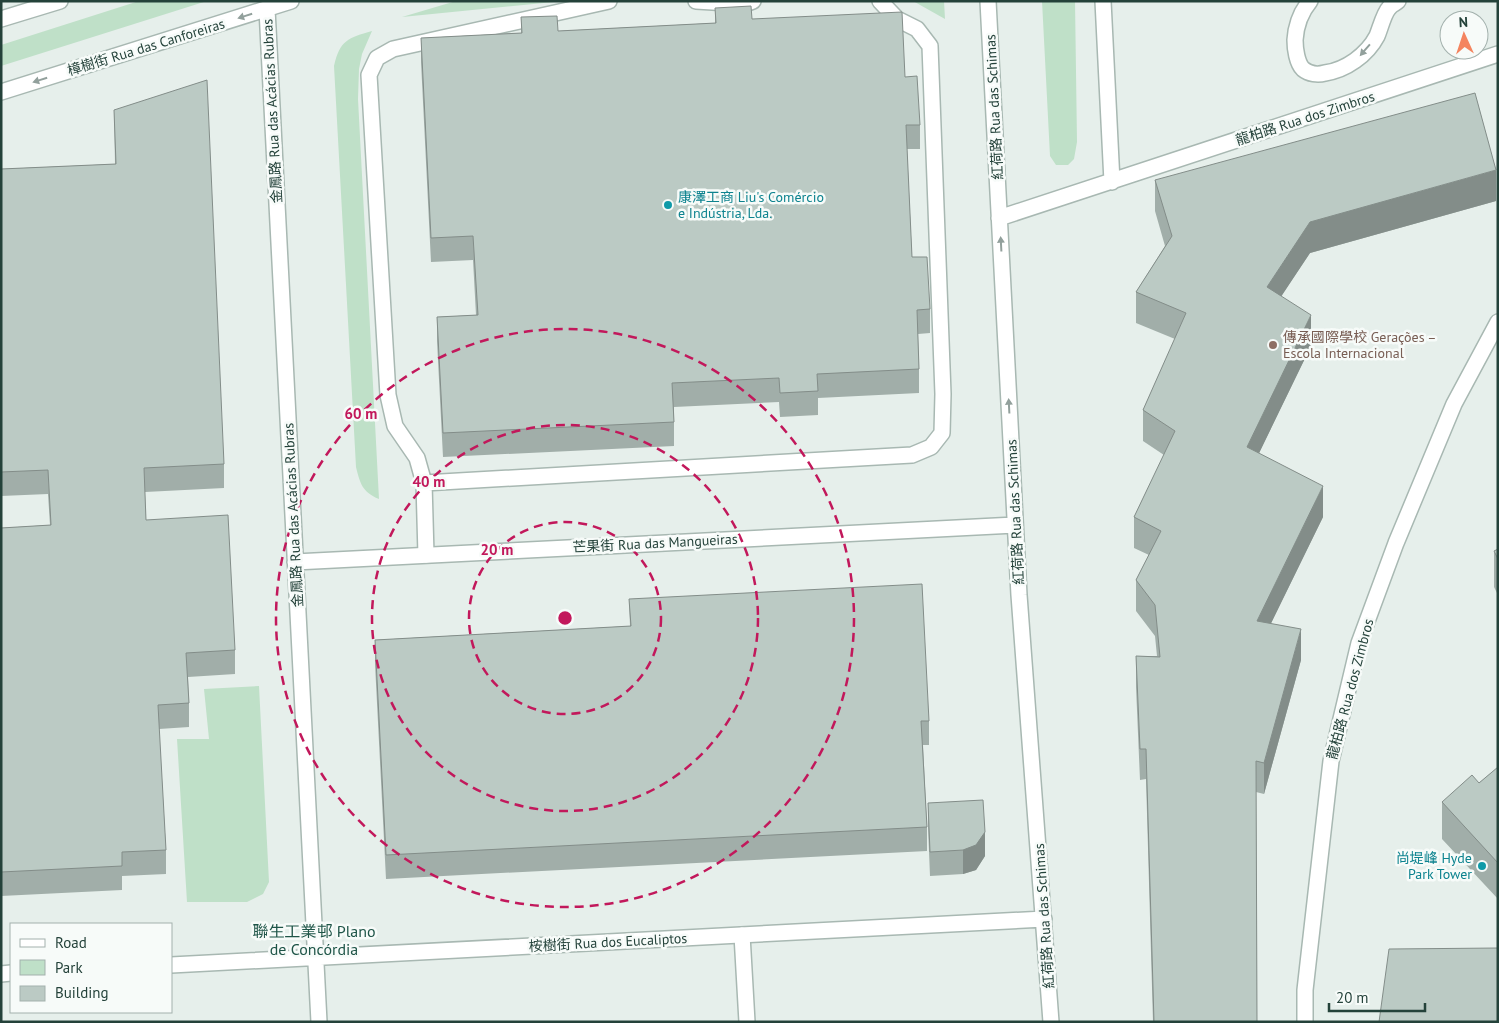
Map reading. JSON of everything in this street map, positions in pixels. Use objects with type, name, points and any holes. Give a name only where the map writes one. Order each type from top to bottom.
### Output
[{"type":"street","points":[[1,19],[60,1]]},
{"type":"street","name":"樟樹街 Rua das Canforeiras","points":[[1,92],[292,1]]},
{"type":"street","points":[[426,555],[424,483],[416,458],[395,426],[388,394],[369,75],[377,58],[393,49],[609,1]]},
{"type":"street","points":[[696,1],[745,4],[753,1]]},
{"type":"street","points":[[424,483],[912,455],[931,447],[942,433],[943,394],[930,46],[917,29],[897,19],[880,1]]},
{"type":"street","name":"紅荷路 Rua das Schimas","points":[[988,1],[1019,595],[1051,1022]]},
{"type":"street","points":[[1103,1],[1112,182]]},
{"type":"street","points":[[1310,1],[1301,12],[1296,27],[1295,42],[1297,56],[1302,68],[1309,73],[1321,74],[1334,72],[1359,58],[1376,38],[1391,3]]},
{"type":"street","name":"金鳳路 Rua das Acácias Rubras","points":[[267,9],[319,1022]]},
{"type":"street","name":"龍柏路 Rua dos Zimbros","points":[[999,218],[1498,54]]},
{"type":"street","name":"龍柏路 Rua dos Zimbros","points":[[1305,1022],[1306,980],[1331,761],[1359,643],[1396,543],[1451,412],[1498,322]]},
{"type":"street","name":"芒果街 Rua das Mangueiras","points":[[296,562],[1015,525]]},
{"type":"street","name":"桉樹街 Rua dos Eucaliptos","points":[[172,965],[1044,919]]},
{"type":"street","points":[[742,935],[747,1022]]},
{"type":"green space","points":[[139,1],[207,1],[1,66],[1,45]]},
{"type":"green space","points":[[456,1],[564,1],[402,17]]},
{"type":"green space","points":[[913,1],[944,1],[945,19]]},
{"type":"green space","points":[[1042,1],[1075,1],[1077,142],[1074,159],[1068,165],[1056,165],[1050,156]]},
{"type":"green space","points":[[372,31],[362,54],[359,69],[358,99],[379,499],[365,490],[356,467],[334,66],[336,57],[346,41]]},
{"type":"green space","points":[[259,686],[269,882],[263,894],[247,902],[187,902],[177,739],[209,739],[204,689]]},
{"type":"building","name":"康澤工商 Liu's Comércio e Indústria, Lda.","points":[[751,6],[752,19],[902,12],[905,77],[917,76],[920,125],[906,125],[912,257],[927,257],[930,309],[917,310],[919,369],[817,374],[818,391],[780,393],[779,378],[672,383],[674,422],[443,433],[437,317],[478,315],[473,236],[431,238],[421,38],[522,33],[521,17],[557,16],[558,31],[716,23],[715,8]]},
{"type":"building","points":[[207,80],[224,464],[144,468],[146,520],[228,515],[235,650],[186,653],[189,703],[158,705],[166,850],[122,852],[122,866],[1,872],[1,528],[51,525],[48,470],[1,472],[1,169],[116,164],[114,110]]},
{"type":"building","points":[[1475,93],[1496,170],[1310,222],[1267,287],[1311,315],[1247,447],[1323,486],[1257,621],[1301,629],[1264,763],[1256,761],[1257,1022],[1154,1022],[1146,749],[1140,749],[1136,656],[1160,657],[1155,605],[1136,580],[1161,531],[1134,517],[1175,431],[1143,410],[1186,313],[1136,292],[1172,236],[1155,180]]},
{"type":"building","points":[[1498,549],[1498,559],[1494,551]]},
{"type":"building","points":[[922,584],[929,721],[921,721],[927,827],[386,855],[375,640],[631,626],[629,599]]},
{"type":"building","points":[[1498,767],[1498,863],[1442,802],[1472,775],[1479,783]]},
{"type":"building","points":[[983,800],[985,832],[976,845],[963,850],[930,852],[928,803]]},
{"type":"building","points":[[1498,948],[1498,1022],[1379,1022],[1389,949]]},
{"type":"place","name":"康澤工商 Liu's Comércio e Indústria, Lda.","points":[[668,205]]},
{"type":"place","name":"傳承國際學校 Gerações – Escola Internacional","points":[[1273,345]]},
{"type":"place","name":"尚堤峰 Hyde Park Tower","points":[[1482,866]]},
{"type":"district","name":"聯生工業邨 Plano de Concórdia","points":[[314,940]]}]
